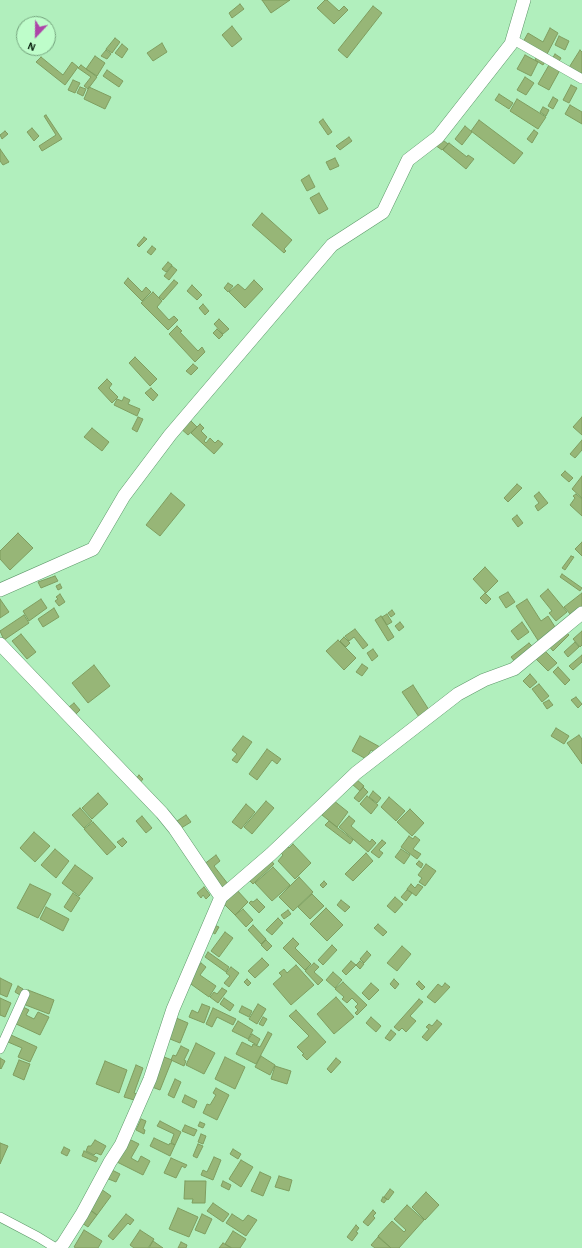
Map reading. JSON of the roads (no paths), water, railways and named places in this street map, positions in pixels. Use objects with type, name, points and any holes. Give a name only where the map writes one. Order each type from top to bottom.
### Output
[{"type":"street","points":[[0,590],[93,549],[124,496],[170,435],[332,245],[383,212],[408,160],[438,137],[511,44],[524,0]]},
{"type":"street","points":[[512,38],[582,79]]},
{"type":"street","points":[[0,1218],[62,1247],[121,1145],[150,1079],[173,1009],[221,897],[271,854],[356,773],[458,694],[484,680],[514,669],[582,613]]},
{"type":"street","points":[[0,644],[162,813],[175,829],[221,897]]},
{"type":"street","points":[[0,1049],[25,994]]}]
